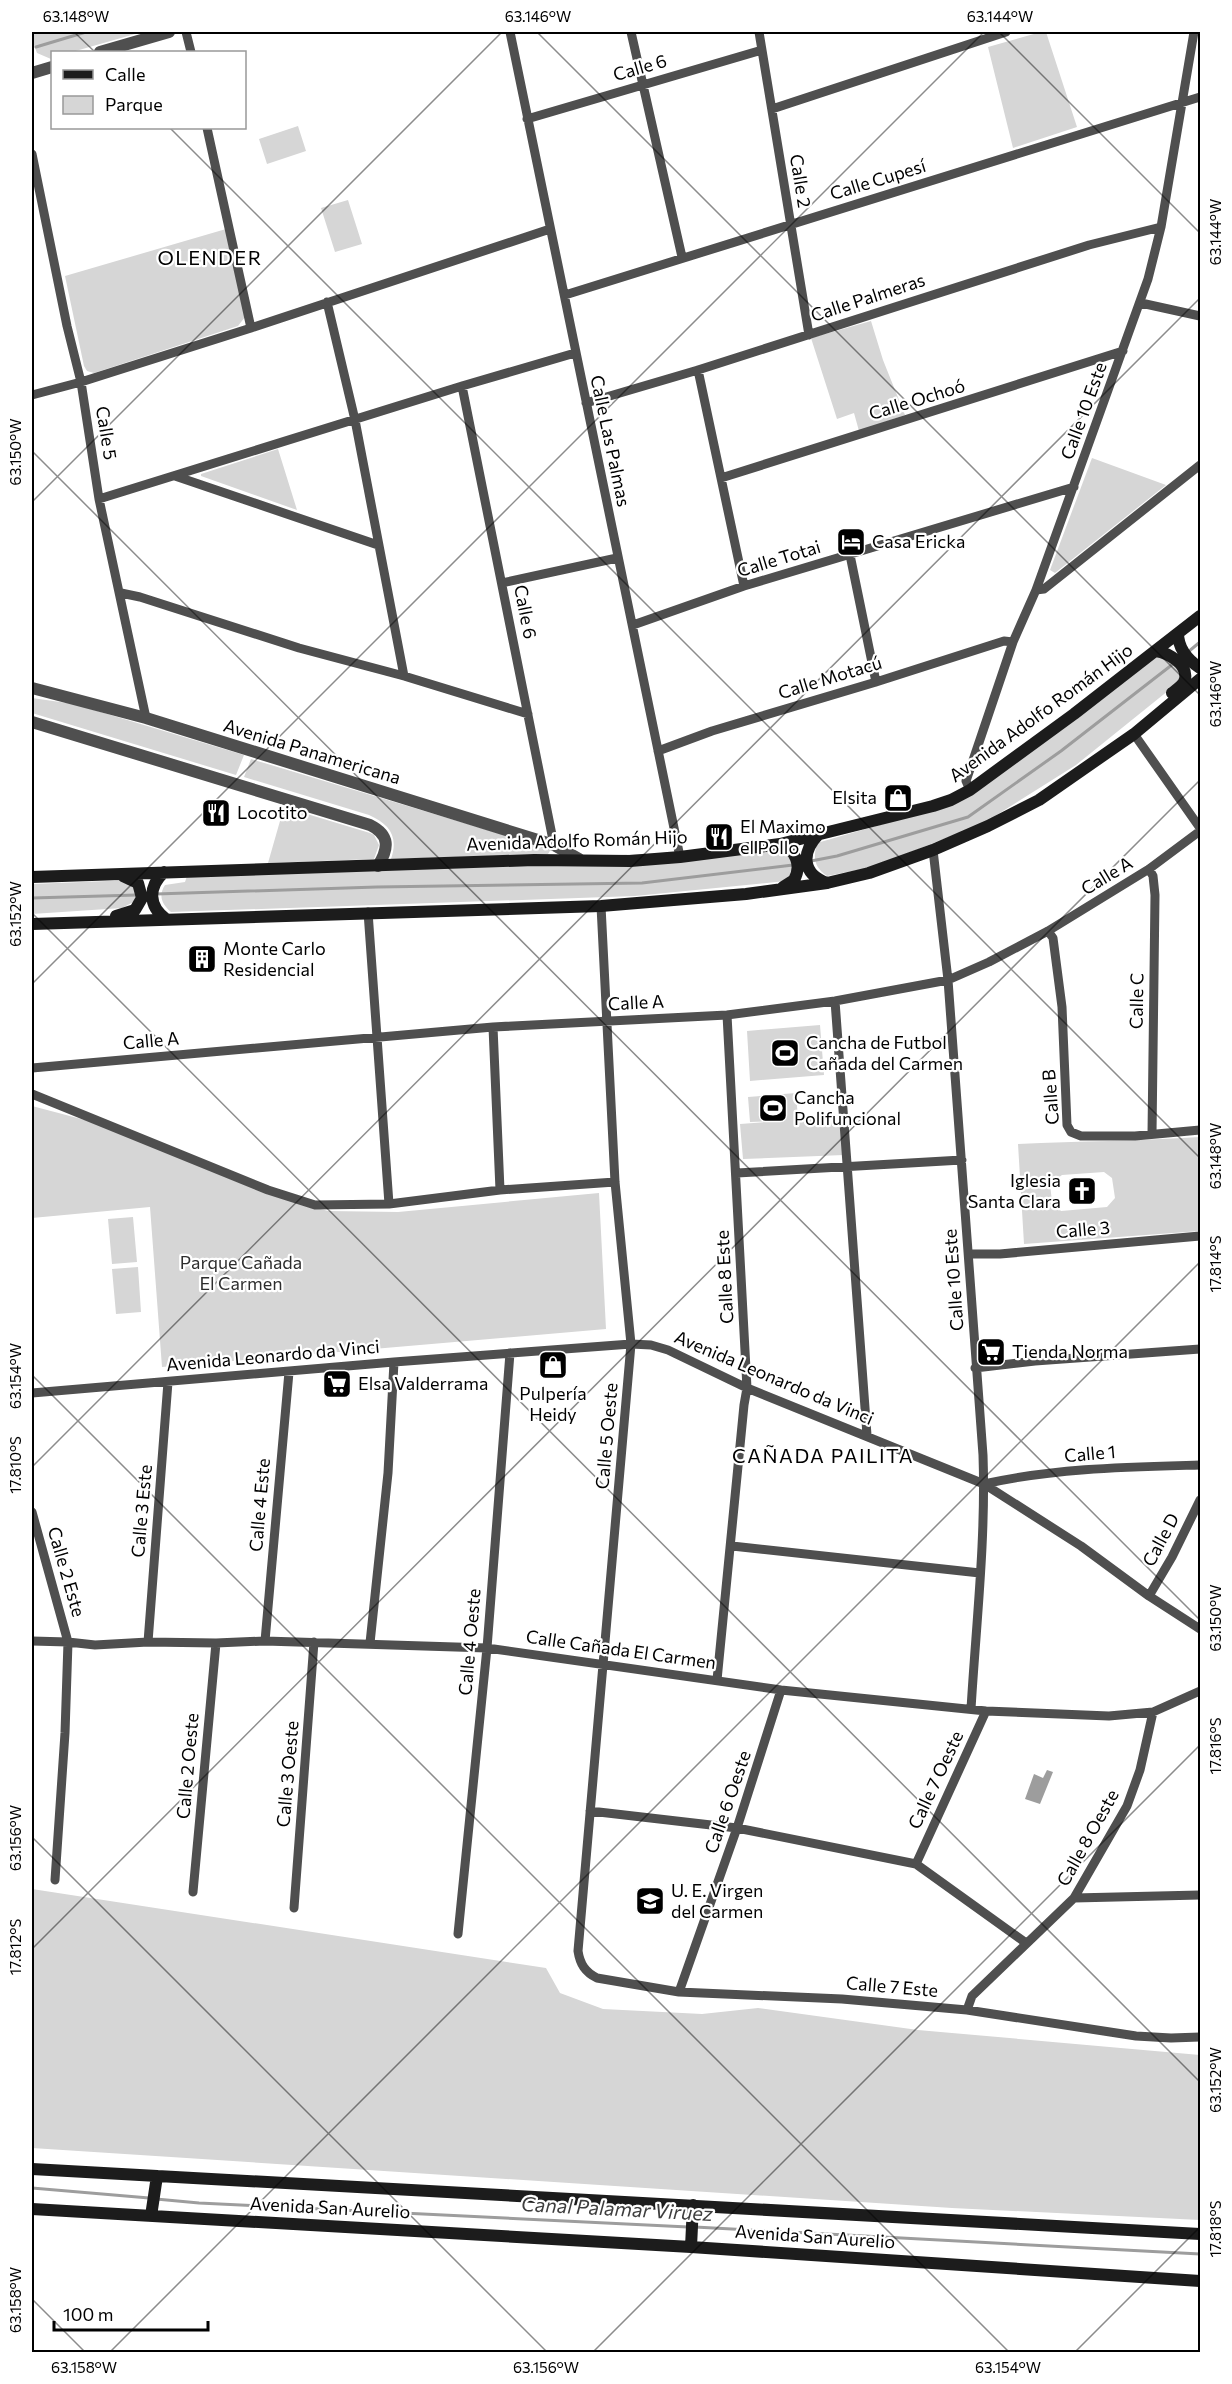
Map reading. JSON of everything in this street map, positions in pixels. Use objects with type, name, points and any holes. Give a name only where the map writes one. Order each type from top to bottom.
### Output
[{"type":"main road","name":"Avenida Adolfo Román Hijo","points":[[32,877],[579,859],[630,861],[783,845],[815,838],[933,806],[970,790],[1160,651],[1200,616]]},
{"type":"main road","points":[[1178,637],[1187,657],[1200,668]]},
{"type":"main road","points":[[1088,767],[1100,753],[1182,685],[1185,678],[1179,663],[1160,651]]},
{"type":"main road","points":[[32,924],[164,918],[601,906],[746,894],[869,873],[933,850],[1016,813],[1039,800],[1134,734],[1200,680]]},
{"type":"main road","points":[[815,838],[807,852],[806,861],[810,870],[823,881]]},
{"type":"main road","points":[[746,894],[783,887],[795,878],[798,868],[796,857],[783,845]]},
{"type":"main road","points":[[162,873],[151,893],[153,904],[164,918]]},
{"type":"main road","points":[[50,924],[66,918],[130,913],[135,910],[142,898],[140,887],[132,879],[119,874]]},
{"type":"main road","name":"Avenida San Aurelio","points":[[32,2169],[156,2182],[1200,2234]]},
{"type":"main road","points":[[152,2212],[156,2182]]},
{"type":"main road","name":"Avenida San Aurelio","points":[[32,2209],[152,2212],[691,2242],[1200,2281]]},
{"type":"main road","points":[[691,2242],[693,2210]]},
{"type":"street","points":[[103,51],[169,32]]},
{"type":"street","points":[[186,32],[191,51]]},
{"type":"street","name":"Calle Las Palmas","points":[[510,32],[680,857]]},
{"type":"street","points":[[632,32],[682,257]]},
{"type":"street","name":"Calle 2","points":[[759,32],[809,334]]},
{"type":"street","points":[[772,109],[1006,32]]},
{"type":"street","name":"Calle 10 Este","points":[[970,790],[966,781],[1013,642],[1036,590],[1141,303],[1161,227],[1194,32]]},
{"type":"street","name":"Calle 6","points":[[527,119],[762,50]]},
{"type":"street","points":[[33,69],[51,67]]},
{"type":"street","name":"Calle Cupesí","points":[[565,295],[1200,97]]},
{"type":"street","points":[[207,129],[251,328]]},
{"type":"street","name":"Calle 5","points":[[32,154],[67,326],[81,382],[99,499],[146,718]]},
{"type":"street","name":"Calle Palmeras","points":[[586,403],[698,370],[1089,245],[1161,227]]},
{"type":"street","points":[[32,395],[81,382],[251,328],[550,229]]},
{"type":"street","points":[[327,302],[355,420],[404,676]]},
{"type":"street","points":[[1141,303],[1200,316]]},
{"type":"street","name":"Calle Ochoó","points":[[721,478],[1123,351]]},
{"type":"street","points":[[99,499],[575,353]]},
{"type":"street","points":[[698,370],[744,586]]},
{"type":"street","name":"Calle 6","points":[[462,386],[554,845]]},
{"type":"street","points":[[1036,590],[1044,589],[1051,584],[1200,465]]},
{"type":"street","points":[[175,476],[378,544]]},
{"type":"street","name":"Calle Totai","points":[[633,625],[744,586],[1074,487]]},
{"type":"street","points":[[850,555],[876,682]]},
{"type":"street","points":[[502,583],[618,558]]},
{"type":"street","points":[[121,593],[299,648],[404,676],[528,714]]},
{"type":"street","name":"Calle Motacú","points":[[658,751],[712,730],[876,682],[1004,641],[1013,642]]},
{"type":"street","name":"Avenida Panamericana","points":[[32,688],[146,718],[554,845],[579,859]]},
{"type":"street","points":[[32,722],[370,825],[379,829],[386,842],[383,858],[378,866]]},
{"type":"street","points":[[1134,734],[1200,830]]},
{"type":"street","name":"Calle A","points":[[32,1068],[493,1027],[727,1015],[835,1001],[948,980],[989,962],[1048,931],[1149,869],[1200,830]]},
{"type":"street","name":"Calle 10 Este","points":[[933,850],[948,980],[984,1484],[971,1709]]},
{"type":"street","name":"Calle C","points":[[1149,869],[1154,876],[1155,895],[1152,1134]]},
{"type":"street","name":"Calle 5 Oeste","points":[[583,1968],[578,1951],[631,1344],[615,1182],[601,906]]},
{"type":"street","points":[[368,912],[389,1204]]},
{"type":"street","name":"Calle B","points":[[1048,931],[1053,938],[1062,1007],[1066,1125],[1071,1132],[1081,1136],[1200,1130]]},
{"type":"street","points":[[835,1001],[867,1435]]},
{"type":"street","name":"Calle 8 Este","points":[[717,1680],[747,1388],[727,1015]]},
{"type":"street","points":[[493,1027],[500,1190]]},
{"type":"street","points":[[32,1094],[292,1199],[327,1206],[389,1204],[500,1190],[615,1182]]},
{"type":"street","points":[[737,1173],[962,1160]]},
{"type":"street","name":"Calle 3","points":[[969,1254],[1000,1254],[1200,1236]]},
{"type":"street","name":"Avenida Leonardo da Vinci","points":[[32,1392],[510,1353],[631,1344],[651,1345],[668,1350],[747,1388],[984,1484],[1081,1546],[1149,1596],[1200,1629]]},
{"type":"street","points":[[975,1368],[1035,1361],[1200,1349]]},
{"type":"street","name":"Calle 4 Oeste","points":[[458,1934],[487,1648],[510,1353]]},
{"type":"street","points":[[370,1643],[388,1473],[394,1362]]},
{"type":"street","name":"Calle 4 Este","points":[[265,1641],[289,1372]]},
{"type":"street","name":"Calle 3 Este","points":[[148,1642],[168,1382]]},
{"type":"street","name":"Calle 1","points":[[984,1484],[1010,1478],[1109,1467],[1200,1465]]},
{"type":"street","name":"Calle D","points":[[1149,1596],[1172,1557],[1200,1500]]},
{"type":"street","name":"Calle 2 Este","points":[[32,1512],[68,1642],[65,1733],[55,1880]]},
{"type":"street","points":[[732,1546],[980,1573]]},
{"type":"street","name":"Calle Cañada El Carmen","points":[[32,1641],[95,1645],[265,1641],[487,1648],[781,1690],[971,1709],[1109,1716],[1153,1712],[1200,1691]]},
{"type":"street","name":"Calle 3 Oeste","points":[[294,1908],[314,1642]]},
{"type":"street","name":"Calle 2 Oeste","points":[[193,1892],[216,1643]]},
{"type":"street","name":"Calle 6 Oeste","points":[[679,1992],[737,1828],[781,1690]]},
{"type":"street","name":"Calle 7 Oeste","points":[[916,1864],[986,1710]]},
{"type":"street","name":"Calle 8 Oeste","points":[[968,2010],[972,1996],[1074,1898],[1127,1806],[1140,1770],[1153,1712]]},
{"type":"street","points":[[590,1811],[737,1828],[916,1864],[1026,1943]]},
{"type":"street","points":[[1074,1898],[1200,1895]]},
{"type":"street","name":"Calle 7 Este","points":[[583,1968],[597,1978],[679,1992],[842,1999],[968,2010],[1136,2036],[1200,2037]]},
{"type":"green space","points":[[32,32],[142,32],[76,51],[51,51],[51,59],[37,53],[32,40]]},
{"type":"green space","points":[[1046,32],[1077,127],[1013,148],[988,47]]},
{"type":"green space","points":[[298,126],[306,151],[267,164],[259,139]]},
{"type":"green space","points":[[348,200],[362,244],[335,252],[321,208]]},
{"type":"green space","points":[[226,229],[245,317],[238,326],[94,373],[87,371],[65,276]]},
{"type":"green space","points":[[871,321],[883,360],[905,415],[859,431],[854,413],[837,419],[811,338]]},
{"type":"green space","points":[[278,449],[297,510],[201,476],[201,474]]},
{"type":"green space","points":[[1092,458],[1166,485],[1055,573],[1050,570]]},
{"type":"green space","points":[[1158,654],[1179,666],[1179,682],[1076,765],[984,823],[873,867],[827,876],[817,866],[815,853],[817,843],[935,809]]},
{"type":"green space","points":[[32,698],[74,704],[244,755],[236,775],[32,713]]},
{"type":"green space","points":[[251,759],[551,849],[548,854],[391,859],[393,837],[382,822],[369,815],[244,777]]},
{"type":"green space","points":[[284,807],[374,835],[379,845],[374,859],[268,863]]},
{"type":"green space","points":[[785,847],[796,868],[786,881],[635,896],[171,912],[163,903],[161,896],[165,885],[185,882],[187,876]]},
{"type":"green space","points":[[133,881],[137,900],[122,908],[32,914],[32,884]]},
{"type":"green space","name":"Cancha de Futbol Cañada del Carmen","points":[[820,1025],[824,1075],[750,1081],[747,1031]]},
{"type":"green space","points":[[796,1093],[798,1119],[841,1115],[844,1155],[743,1159],[740,1124],[780,1121],[750,1122],[748,1097]]},
{"type":"green space","name":"Parque Cañada El Carmen","points":[[32,1106],[138,1134],[291,1201],[328,1211],[398,1212],[599,1193],[606,1329],[162,1367],[150,1207],[32,1218]]},
{"type":"green space","points":[[1200,1137],[1200,1231],[1024,1244],[1018,1144]],"holes":[[[1104,1172],[1112,1178],[1115,1198],[1107,1207],[1061,1211],[1052,1202],[1050,1184],[1062,1175]]]},
{"type":"green space","points":[[133,1217],[137,1262],[112,1264],[108,1219]]},
{"type":"green space","points":[[138,1267],[141,1312],[116,1314],[112,1269]]},
{"type":"green space","points":[[32,1889],[546,1968],[560,1993],[603,2009],[702,2014],[758,2008],[918,2030],[1200,2055],[1200,2220],[952,2208],[32,2148]]},
{"type":"shaded area","points":[[1047,1770],[1053,1772],[1040,1804],[1025,1799],[1034,1774],[1043,1778]]},
{"type":"waterway","points":[[36,47],[86,32]]},
{"type":"waterway","points":[[1188,652],[1200,642]]},
{"type":"waterway","points":[[811,861],[837,856],[968,817],[1061,751],[1173,664]]},
{"type":"waterway","points":[[156,894],[377,887],[642,883],[793,865]]},
{"type":"waterway","points":[[32,898],[137,895]]},
{"type":"waterway","name":"Canal Palamar Viruez","points":[[32,2188],[149,2198]]},
{"type":"waterway","name":"Canal Palamar Viruez","points":[[156,2199],[688,2227]]},
{"type":"waterway","name":"Canal Palamar Viruez","points":[[695,2227],[1200,2254]]},
{"type":"place","name":"Casa Ericka","points":[[851,542]]},
{"type":"place","name":"Elsita","points":[[898,798]]},
{"type":"place","name":"Locotito","points":[[216,813]]},
{"type":"place","name":"El Maximo el Pollo","points":[[719,837]]},
{"type":"place","name":"Monte Carlo Residencial","points":[[202,959]]},
{"type":"place","name":"Cancha de Futbol Cañada del Carmen","points":[[785,1053]]},
{"type":"place","name":"Cancha Polifuncional","points":[[773,1108]]},
{"type":"place","name":"Iglesia Santa Clara","points":[[1082,1191]]},
{"type":"place","name":"Tienda Norma","points":[[991,1352]]},
{"type":"place","name":"Pulpería Heidy","points":[[553,1365]]},
{"type":"place","name":"Elsa Valderrama","points":[[337,1384]]},
{"type":"place","name":"U. E. Virgen del Carmen","points":[[650,1901]]},
{"type":"district","name":"OLENDER","points":[[210,258]]},
{"type":"district","name":"CAÑADA PAILITA","points":[[823,1456]]}]
